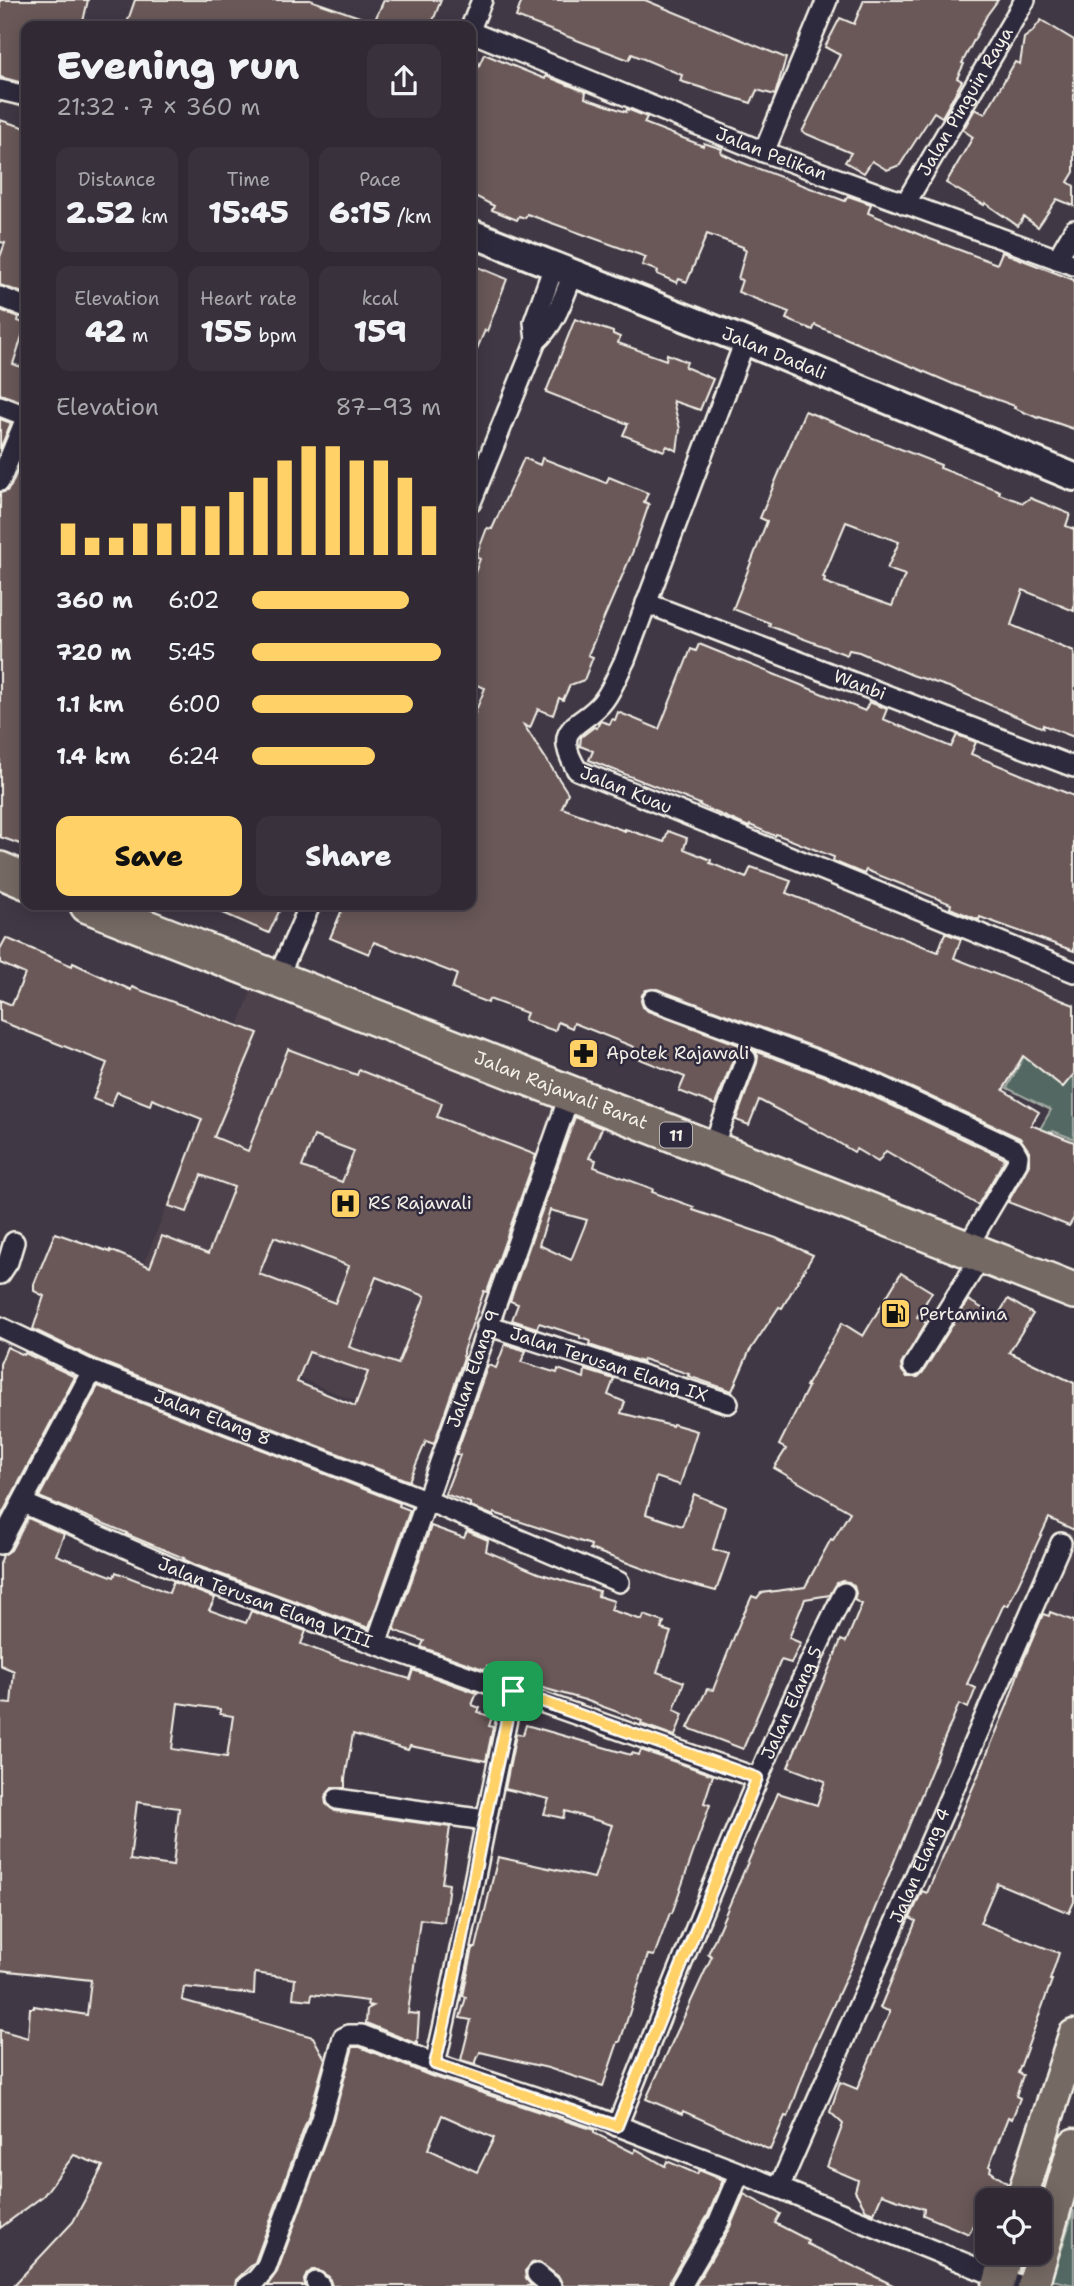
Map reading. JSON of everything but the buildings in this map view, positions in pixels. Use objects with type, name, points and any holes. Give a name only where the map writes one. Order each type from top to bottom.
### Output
[{"type":"highway","points":[[0,870],[21,879]]},
{"type":"highway","name":"Jalan Rajawali Barat","points":[[101,910],[1074,1291]]},
{"type":"main road","points":[[1025,2188],[1074,2035]]},
{"type":"main road","points":[[1033,2286],[1074,2144]]},
{"type":"street","points":[[474,21],[482,0]]},
{"type":"street","points":[[764,152],[827,0]]},
{"type":"street","name":"Jalan Pinguin Raya","points":[[905,204],[1025,0]]},
{"type":"street","name":"Jalan Pelikan","points":[[476,32],[764,152],[1065,262]]},
{"type":"street","points":[[0,90],[21,95]]},
{"type":"street","points":[[1065,262],[1074,230]]},
{"type":"street","name":"Jalan Dadali","points":[[476,235],[745,341],[1074,477]]},
{"type":"street","points":[[476,490],[536,341],[554,319],[563,270]]},
{"type":"street","points":[[0,297],[21,305]]},
{"type":"street","name":"Jalan Kuau","points":[[745,341],[625,660],[605,699],[571,728],[567,753],[577,770],[1074,972]]},
{"type":"street","points":[[0,406],[21,415]]},
{"type":"street","points":[[2,470],[21,428]]},
{"type":"street","name":"Wanbi","points":[[646,603],[1074,768]]},
{"type":"street","points":[[277,979],[308,910]]},
{"type":"street","points":[[653,1000],[856,1075],[1014,1149],[1018,1156],[1017,1163],[974,1252],[913,1366]]},
{"type":"street","points":[[712,1149],[746,1059]]},
{"type":"street","name":"Jalan Elang 9","points":[[376,1644],[570,1094]]},
{"type":"street","points":[[0,1274],[8,1262],[9,1242]]},
{"type":"street","name":"Jalan Terusan Elang IX","points":[[487,1325],[728,1403]]},
{"type":"street","name":"Jalan Elang 8","points":[[0,1327],[92,1371],[428,1501],[619,1582]]},
{"type":"street","points":[[0,1545],[92,1371]]},
{"type":"street","name":"Jalan Terusan Elang VIII","points":[[23,1503],[193,1577],[757,1778]]},
{"type":"street","name":"Jalan Elang 4","points":[[779,2188],[1062,1543]]},
{"type":"street","name":"Jalan Elang 5","points":[[617,2126],[757,1778],[844,1592]]},
{"type":"street","points":[[435,2064],[513,1691]]},
{"type":"street","points":[[337,1799],[485,1820]]},
{"type":"street","points":[[247,2286],[266,2268],[321,2119],[343,2038],[349,2035],[362,2035],[435,2064],[617,2126],[1007,2276]]},
{"type":"street","points":[[681,2286],[719,2221],[739,2174]]},
{"type":"shaded area","name":"RS Rajawali","points":[[256,980],[557,1098],[442,1437],[127,1307]]},
{"type":"shaded area","points":[[1074,1525],[1074,1620],[1041,1607]]},
{"type":"green space","points":[[1035,1035],[1074,1052],[1074,1139],[1053,1131],[1040,1153],[1029,1148],[1051,1110],[1007,1088]]},
{"type":"green space","points":[[1074,2210],[1074,2285],[1052,2280]]},
{"type":"place","name":"Apotek Rajawali","points":[[583,1053]]},
{"type":"place","name":"RS Rajawali","points":[[345,1203]]},
{"type":"place","name":"Pertamina","points":[[896,1314]]},
{"type":"route","points":[[513,1691],[757,1778],[617,2126],[435,2064],[513,1691]]}]
